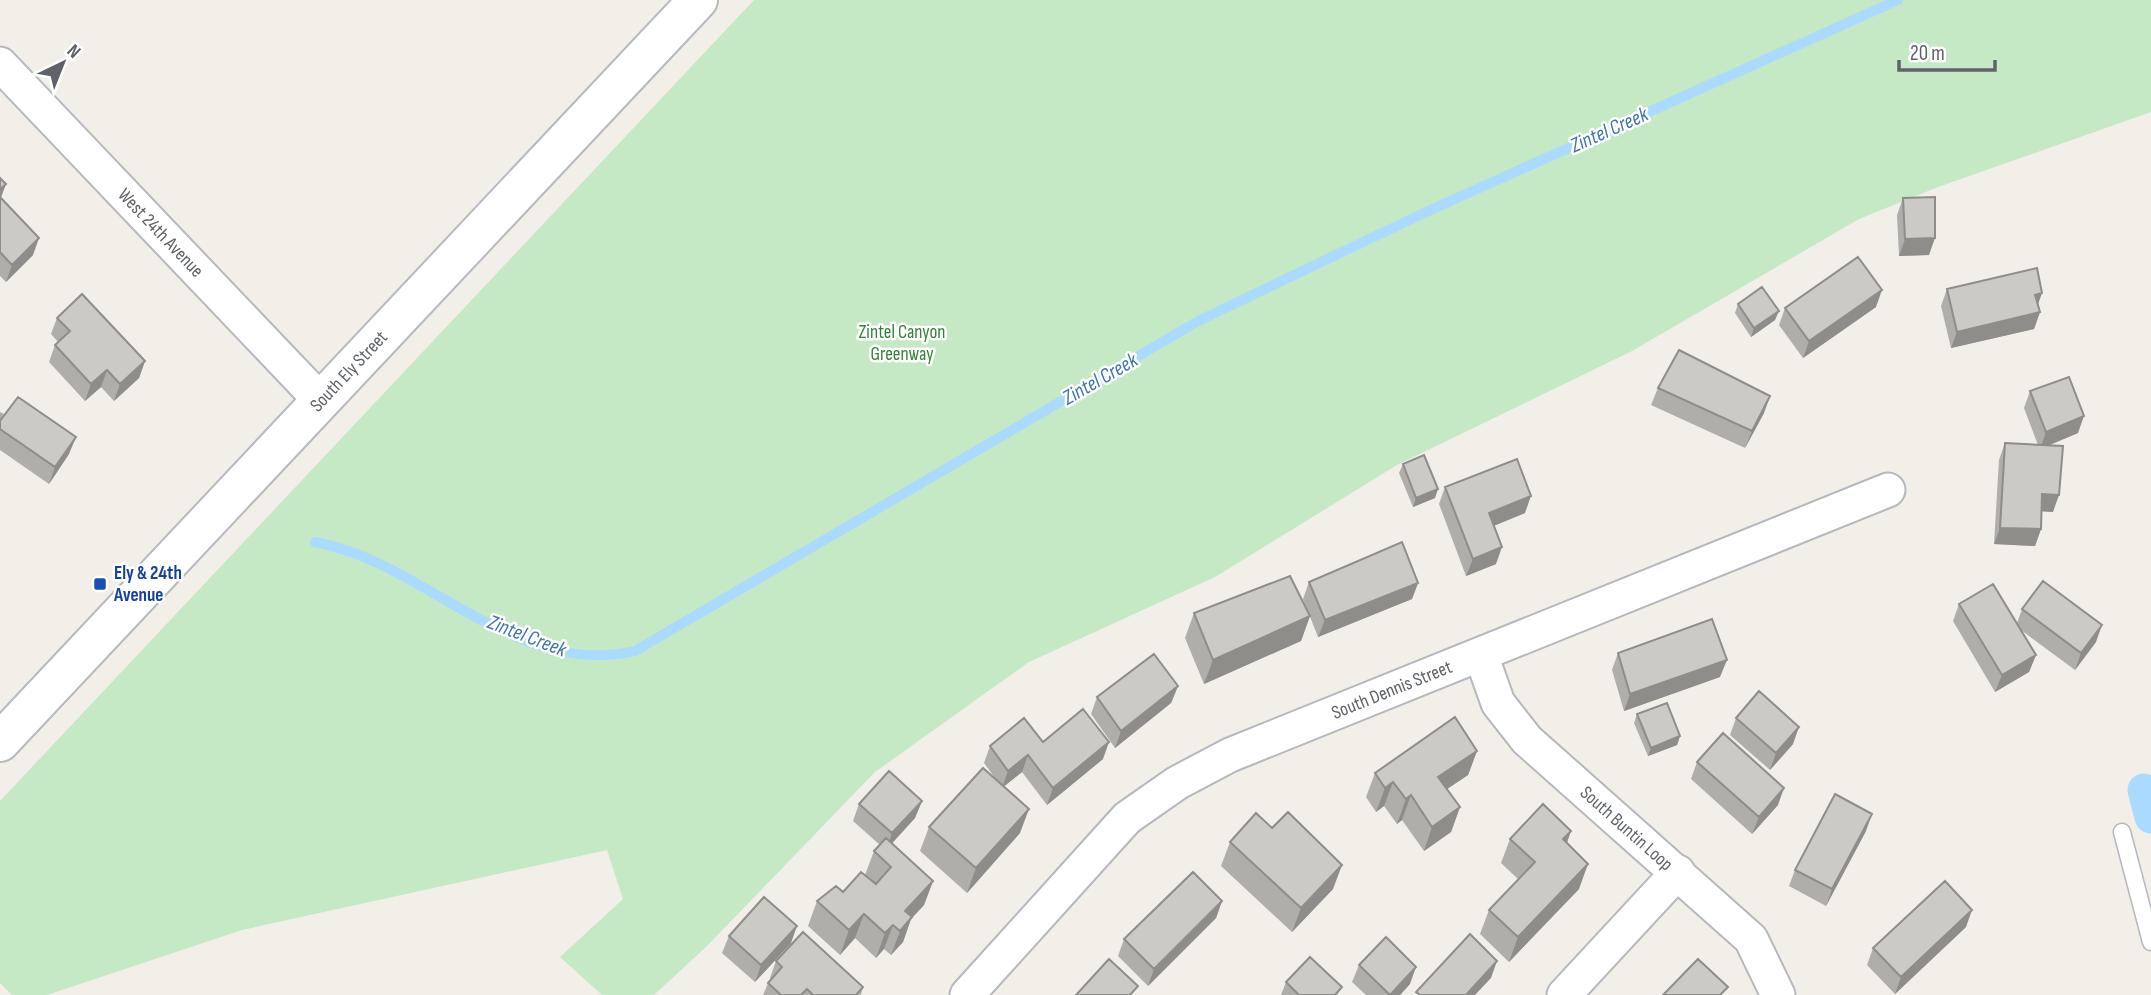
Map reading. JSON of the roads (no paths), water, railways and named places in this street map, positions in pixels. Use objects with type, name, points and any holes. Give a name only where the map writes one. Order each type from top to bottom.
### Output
[{"type":"street","name":"South Ely Street","points":[[0,742],[698,0]]},
{"type":"street","name":"West 24th Avenue","points":[[0,65],[321,401]]},
{"type":"street","name":"South Dennis Street","points":[[967,995],[1127,818],[1177,783],[1230,755],[1888,490]]},
{"type":"street","name":"South Buntin Loop","points":[[1481,655],[1498,703],[1527,740],[1751,939],[1778,995]]},
{"type":"street","points":[[1564,995],[1678,872]]},
{"type":"lane","points":[[2122,832],[2151,943]]},
{"type":"waterway","name":"Zintel Creek","points":[[315,542],[356,554],[396,572],[472,615],[549,649],[591,655],[635,651],[1198,321],[1426,212],[1898,0]]},
{"type":"waterway","points":[[2144,790],[2151,817]]},
{"type":"place","name":"Ely & 24th Avenue","points":[[100,584]]},
{"type":"park label","name":"Zintel Canyon Greenway","points":[[902,343]]}]
